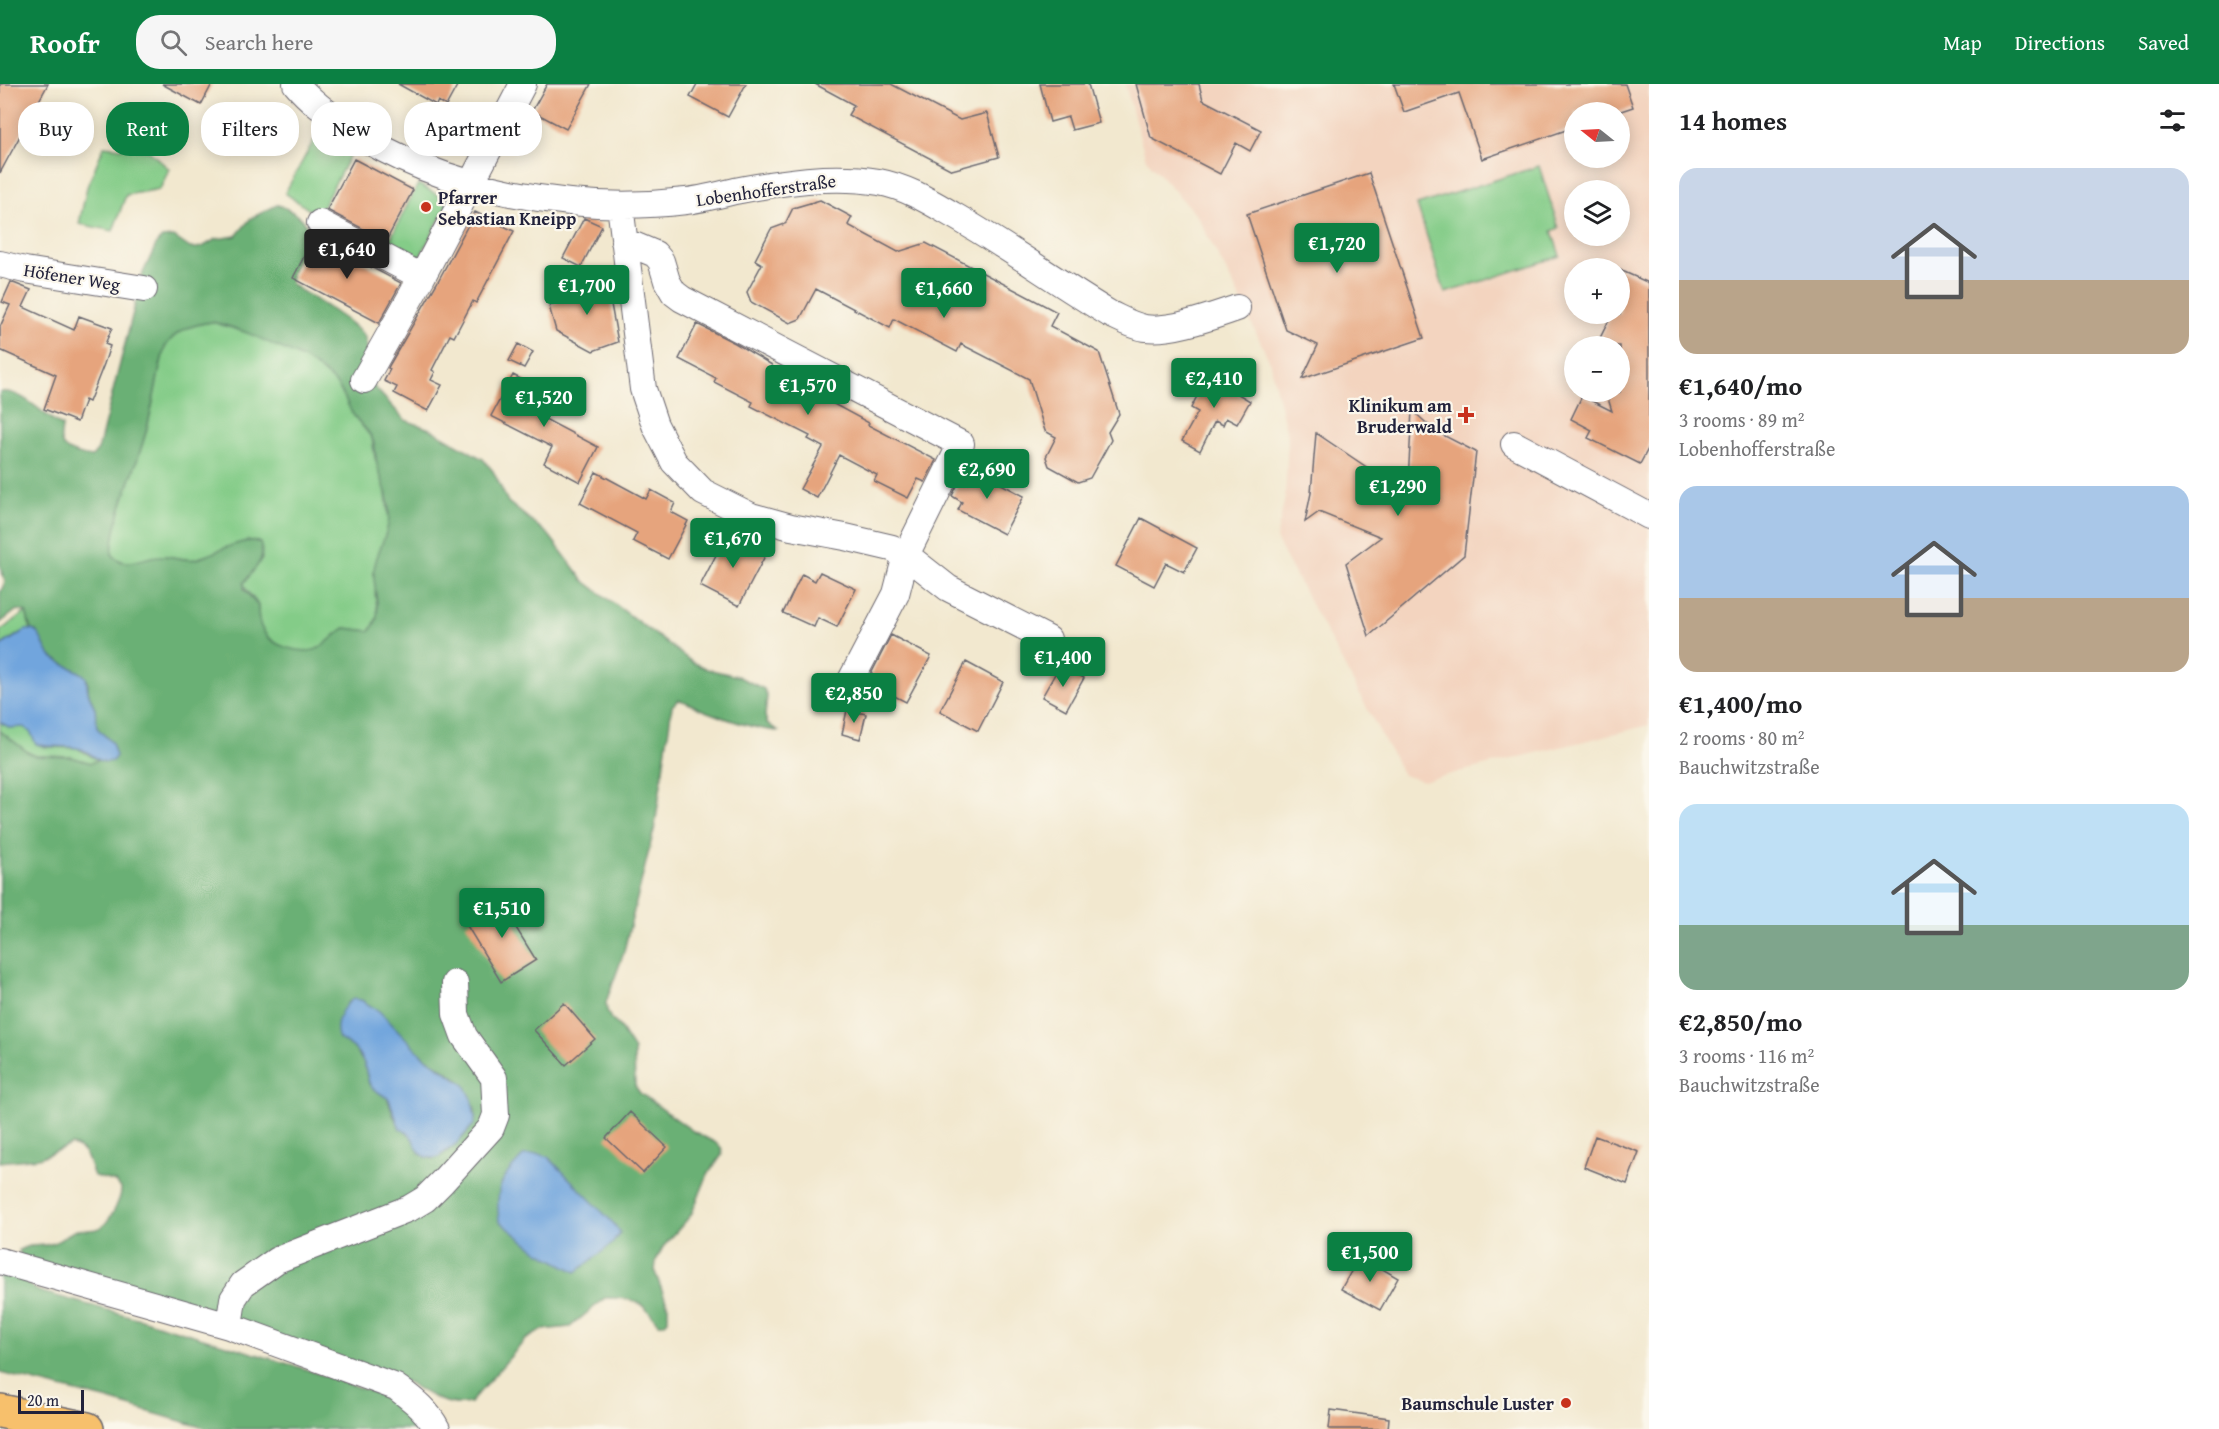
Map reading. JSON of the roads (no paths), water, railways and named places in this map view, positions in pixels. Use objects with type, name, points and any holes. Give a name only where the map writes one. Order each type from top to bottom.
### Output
[{"type":"main road","points":[[3,1412],[87,1429]]},
{"type":"street","name":"Lobenhofferstraße","points":[[296,84],[332,116],[372,144],[420,166],[504,193],[620,205],[688,201],[762,186],[830,179],[880,182],[914,193],[982,232],[1110,314],[1131,324],[1146,328],[1167,326],[1198,321],[1237,308]]},
{"type":"street","points":[[364,380],[422,277],[523,84]]},
{"type":"street","points":[[620,205],[643,389],[654,425],[674,462],[703,492],[750,516],[892,548],[906,555],[948,588],[1048,639]]},
{"type":"street","points":[[320,223],[422,277]]},
{"type":"street","points":[[624,241],[655,254],[661,261],[667,281],[674,293],[682,299],[960,444],[906,555],[896,594],[850,682]]},
{"type":"street","name":"Höfener Weg","points":[[0,264],[144,289]]},
{"type":"street","points":[[1514,444],[1649,516]]},
{"type":"street","points":[[228,1326],[233,1299],[243,1284],[277,1260],[410,1208],[442,1182],[490,1128],[496,1116],[494,1078],[464,1036],[456,1014],[455,983]]},
{"type":"street","points":[[0,1261],[228,1326],[396,1387],[429,1414],[437,1429]]},
{"type":"water","points":[[26,630],[36,632],[53,658],[86,677],[88,692],[95,709],[97,728],[112,743],[116,756],[112,761],[99,760],[76,748],[36,744],[31,733],[24,727],[10,728],[0,722],[0,646]]},
{"type":"water","points":[[353,999],[361,1000],[379,1011],[423,1056],[465,1085],[472,1099],[474,1124],[457,1143],[437,1158],[423,1155],[406,1131],[400,1129],[389,1099],[372,1088],[369,1083],[364,1063],[358,1053],[353,1047],[339,1039],[337,1028],[339,1017]]},
{"type":"water","points":[[539,1154],[548,1157],[614,1224],[620,1233],[612,1244],[576,1272],[539,1252],[499,1221],[499,1191],[505,1177],[524,1155]]},
{"type":"place","name":"Pfarrer Sebastian Kneipp","points":[[426,207]]},
{"type":"place","name":"Klinikum am Bruderwald","points":[[1466,415]]},
{"type":"place","name":"Baumschule Luster","points":[[1566,1403]]}]
